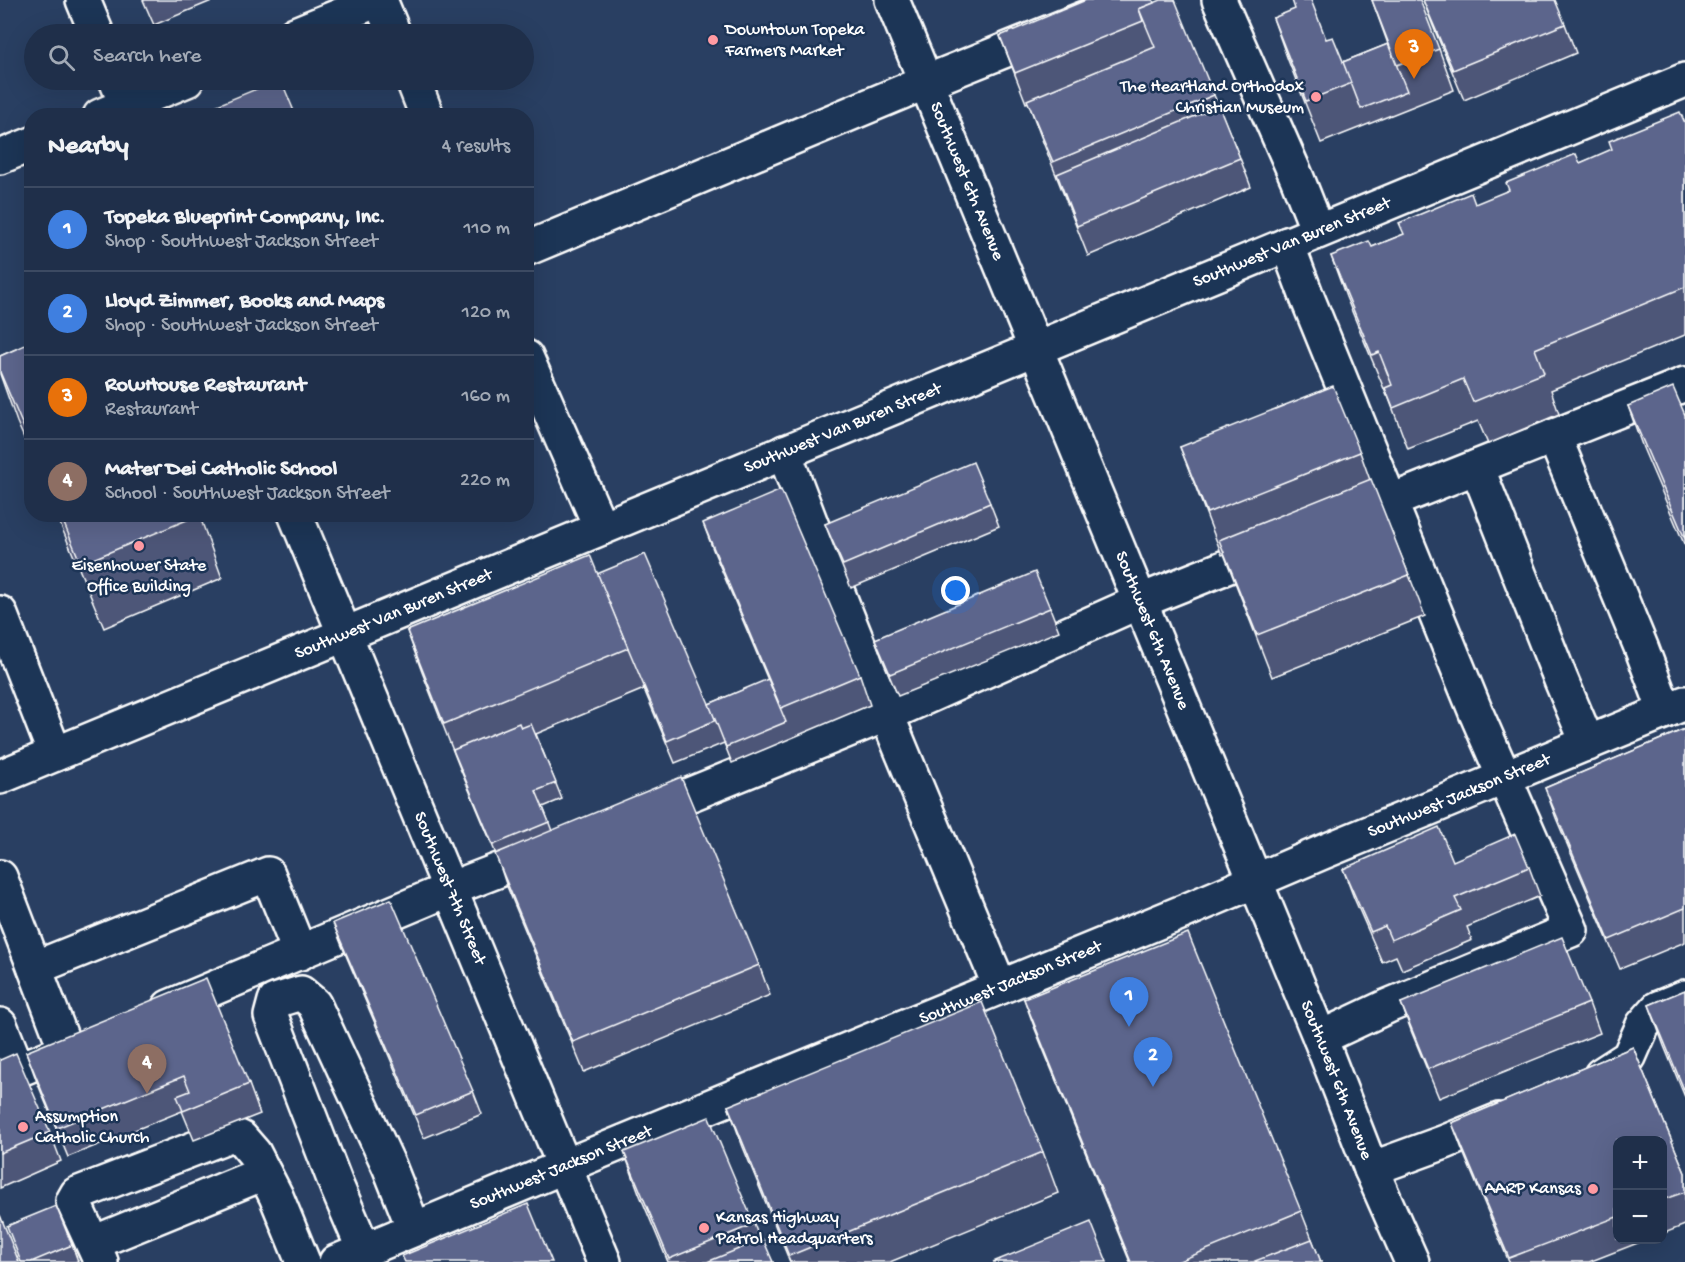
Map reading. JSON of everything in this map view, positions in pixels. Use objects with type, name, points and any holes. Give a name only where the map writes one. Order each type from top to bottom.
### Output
[{"type":"street","points":[[83,0],[93,24]]},
{"type":"street","points":[[311,24],[336,8],[379,0],[390,24]]},
{"type":"street","name":"Southwest 6th Avenue","points":[[892,0],[1320,1038],[1371,1168],[1412,1262]]},
{"type":"street","points":[[534,246],[926,82],[1130,0]]},
{"type":"street","points":[[1219,0],[1318,231]]},
{"type":"street","name":"Southwest Van Buren Street","points":[[0,777],[1685,80]]},
{"type":"street","points":[[118,104],[158,90]]},
{"type":"street","points":[[417,90],[424,108]]},
{"type":"street","points":[[0,157],[24,147]]},
{"type":"street","points":[[1287,244],[1477,715],[1571,930],[1388,1006],[1320,1038]]},
{"type":"street","points":[[534,375],[601,528]]},
{"type":"street","points":[[614,824],[887,714],[1141,602],[1685,384]]},
{"type":"street","points":[[1554,436],[1641,647],[1675,707]]},
{"type":"street","points":[[784,452],[887,714],[1000,987]]},
{"type":"street","points":[[1477,467],[1588,744]]},
{"type":"street","name":"Southwest 7th Street","points":[[299,522],[604,1262]]},
{"type":"street","points":[[0,613],[55,754]]},
{"type":"street","name":"Southwest Jackson Street","points":[[350,1256],[1675,707]]},
{"type":"street","points":[[140,1019],[450,889],[570,842]]},
{"type":"street","points":[[35,968],[268,874],[300,953]]},
{"type":"street","points":[[0,878],[66,1050]]},
{"type":"street","points":[[350,1256],[337,1187],[271,1016],[275,1001],[301,993],[314,1004],[389,1166],[414,1229]]},
{"type":"street","points":[[1575,1089],[1629,1057],[1643,1025],[1658,1008],[1685,997]]},
{"type":"street","points":[[0,1025],[18,1071],[98,1037]]},
{"type":"street","points":[[1371,1168],[1445,1142],[1521,1111]]},
{"type":"street","points":[[264,1173],[97,1253],[74,1201],[77,1194],[232,1134],[241,1138],[255,1153],[282,1210],[303,1262]]},
{"type":"building","points":[[1086,0],[1153,0],[1154,3],[1139,9],[1143,21],[1015,73],[1000,36]]},
{"type":"building","points":[[1161,0],[1175,0],[1214,95],[1053,162],[1027,100],[1155,47],[1139,9]]},
{"type":"building","points":[[1292,0],[1311,0],[1326,39],[1333,37],[1352,83],[1306,101],[1273,18],[1295,9]]},
{"type":"building","points":[[1372,0],[1420,0],[1439,49],[1397,65]]},
{"type":"building","points":[[1423,0],[1555,0],[1565,24],[1453,70]]},
{"type":"building","points":[[1388,44],[1407,91],[1361,109],[1343,62]]},
{"type":"building","points":[[254,90],[285,90],[293,108],[210,108]]},
{"type":"building","points":[[1219,106],[1240,158],[1077,226],[1057,174]]},
{"type":"building","points":[[1680,112],[1685,123],[1685,287],[1535,349],[1544,373],[1473,402],[1463,379],[1393,408],[1385,388],[1392,385],[1379,352],[1372,355],[1331,256],[1369,241],[1372,247],[1404,234],[1399,223],[1471,193],[1475,204],[1509,190],[1506,183],[1576,154],[1580,163],[1612,149],[1609,141]]},
{"type":"building","points":[[24,346],[24,428],[0,372],[0,356]]},
{"type":"building","points":[[1333,386],[1360,452],[1207,513],[1180,447]]},
{"type":"building","points":[[1673,387],[1685,415],[1685,539],[1628,406]]},
{"type":"building","points":[[973,462],[990,503],[843,565],[825,524]]},
{"type":"building","points":[[1371,479],[1409,575],[1257,635],[1219,540]]},
{"type":"building","points":[[781,490],[860,675],[781,708],[703,523]]},
{"type":"building","points":[[63,522],[182,522],[81,564]]},
{"type":"building","points":[[645,554],[716,720],[667,741],[597,574]]},
{"type":"building","points":[[590,555],[628,648],[444,724],[407,631]]},
{"type":"building","points":[[1035,572],[1050,608],[890,674],[875,639]]},
{"type":"building","points":[[768,679],[786,722],[726,747],[709,704]]},
{"type":"building","points":[[519,723],[521,728],[531,724],[556,783],[536,791],[549,822],[493,845],[453,750]]},
{"type":"building","points":[[1685,729],[1685,908],[1609,940],[1545,788]]},
{"type":"building","points":[[681,777],[759,965],[573,1042],[495,854]]},
{"type":"building","points":[[1439,827],[1453,861],[1515,834],[1529,867],[1455,898],[1461,910],[1391,940],[1385,926],[1371,932],[1343,869]]},
{"type":"building","points":[[391,899],[473,1091],[416,1115],[333,923]]},
{"type":"building","points":[[1188,933],[1301,1211],[1177,1262],[1131,1262],[1024,999]]},
{"type":"building","points":[[1562,937],[1589,1003],[1428,1069],[1401,1003]]},
{"type":"building","points":[[206,978],[249,1084],[183,1111],[177,1096],[190,1091],[184,1076],[57,1128],[26,1052]]},
{"type":"building","points":[[1685,990],[1685,1092],[1649,1005]]},
{"type":"building","points":[[982,1002],[1043,1152],[789,1256],[728,1106]]},
{"type":"building","points":[[1633,1047],[1685,1173],[1685,1192],[1667,1198],[1667,1136],[1613,1136],[1613,1219],[1509,1258],[1452,1123]]},
{"type":"building","points":[[16,1053],[50,1132],[0,1153],[0,1060]]},
{"type":"building","name":"Kansas Highway Patrol Headquarters","points":[[709,1117],[754,1224],[669,1259],[624,1152]]},
{"type":"building","points":[[528,1204],[552,1262],[405,1262],[402,1256]]},
{"type":"building","points":[[56,1206],[72,1245],[31,1262],[21,1262],[7,1226]]},
{"type":"building","points":[[0,1215],[19,1262],[0,1262]]},
{"type":"building","points":[[1091,1222],[1107,1262],[993,1262]]},
{"type":"building","points":[[763,1239],[773,1262],[707,1262]]},
{"type":"building","points":[[1312,1239],[1321,1262],[1255,1261]]},
{"type":"place","name":"Downtown Topeka Farmers Market","points":[[713,40]]},
{"type":"place","name":"RowHouse Restaurant","points":[[1414,79]]},
{"type":"place","name":"The Heartland Orthodox Christian Museum","points":[[1316,97]]},
{"type":"place","name":"Eisenhower State Office Building","points":[[139,546]]},
{"type":"place","name":"Topeka Blueprint Company, Inc.","points":[[1129,1027]]},
{"type":"place","name":"Lloyd Zimmer, Books and Maps","points":[[1153,1087]]},
{"type":"place","name":"Mater Dei Catholic School","points":[[147,1094]]},
{"type":"place","name":"Assumption Catholic Church","points":[[23,1127]]},
{"type":"place","name":"AARP Kansas","points":[[1593,1189]]},
{"type":"place","name":"Kansas Highway Patrol Headquarters","points":[[704,1228]]}]
